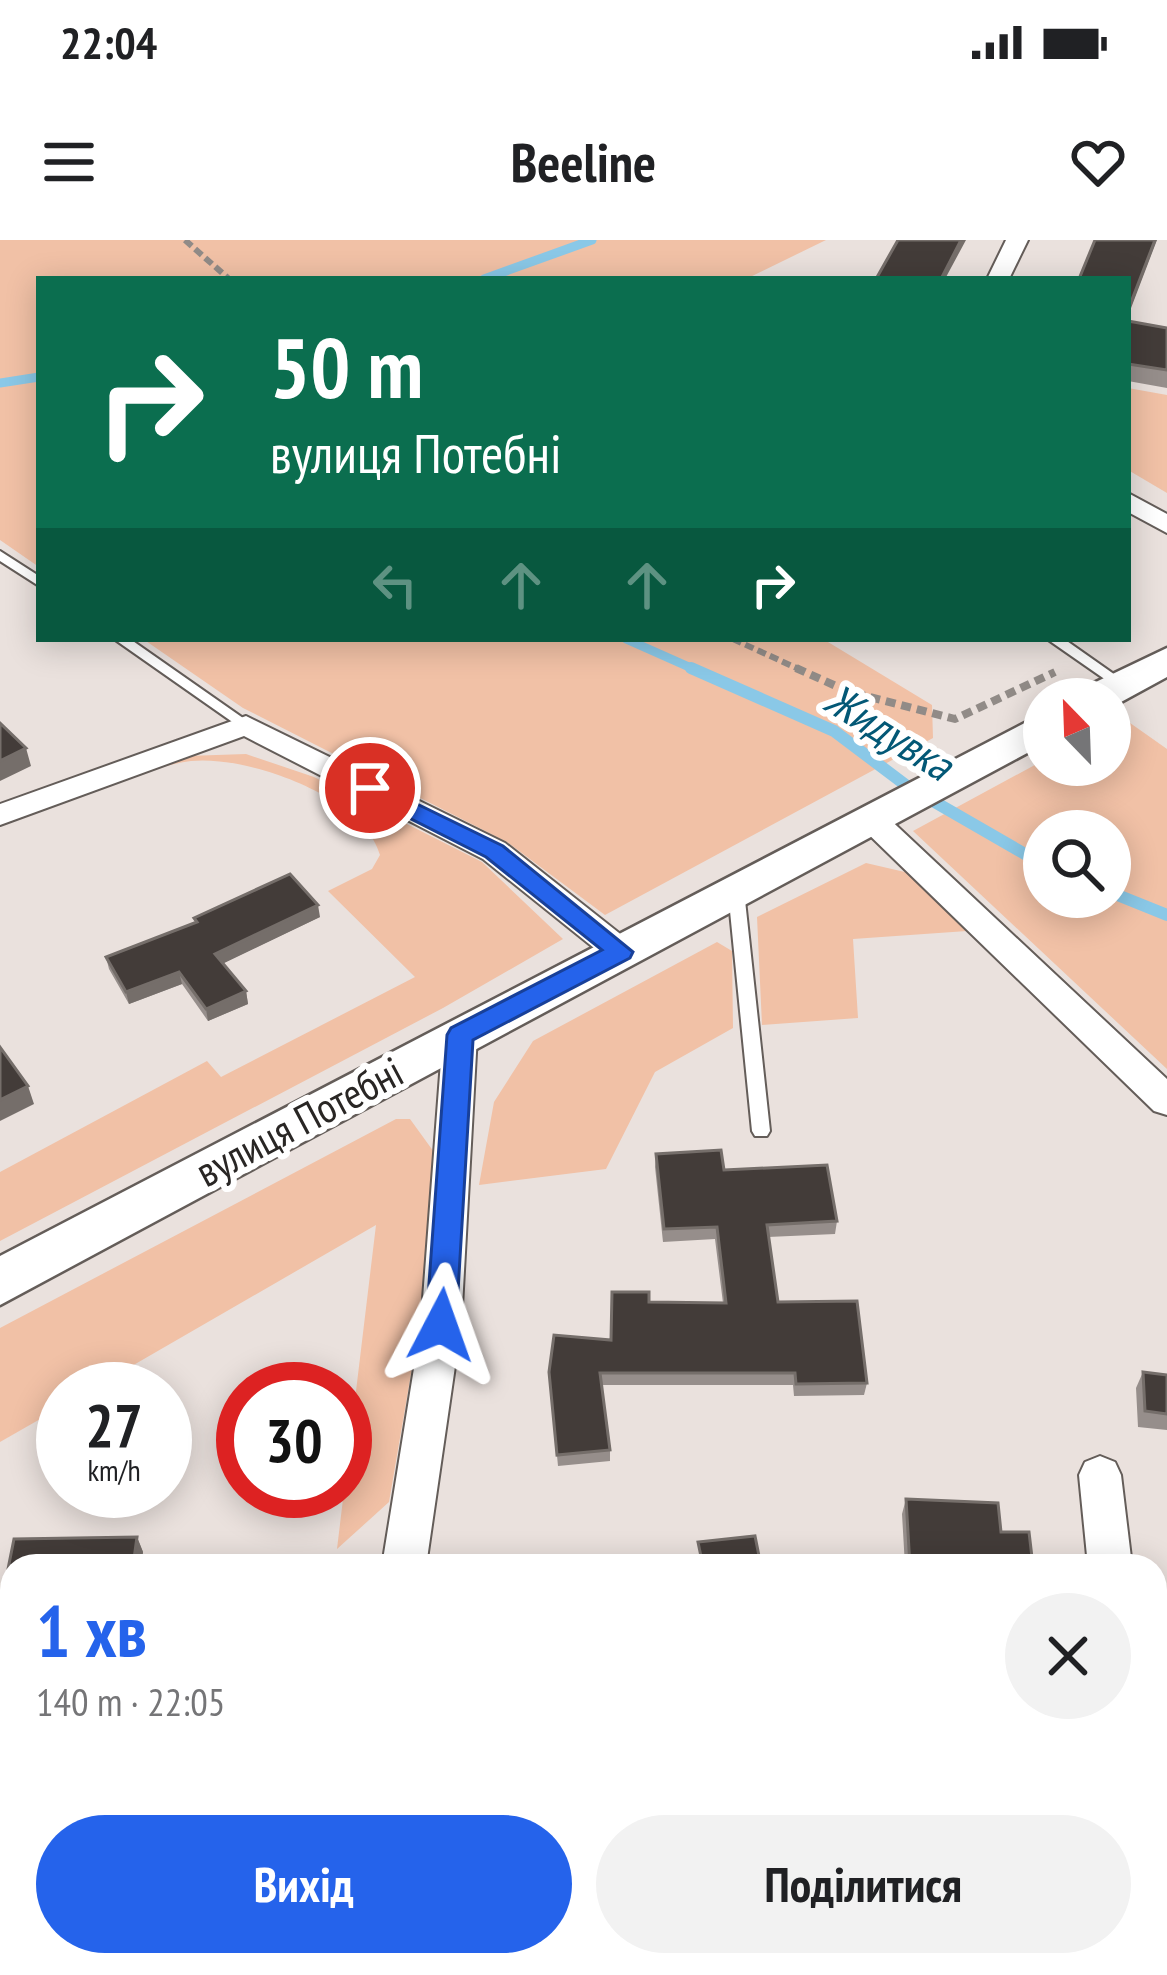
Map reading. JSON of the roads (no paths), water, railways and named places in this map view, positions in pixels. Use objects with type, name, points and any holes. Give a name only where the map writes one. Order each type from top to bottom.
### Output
[{"type":"street","points":[[999,276],[1017,240]]},
{"type":"street","points":[[1131,503],[1167,525]]},
{"type":"street","points":[[1110,678],[1167,660]]},
{"type":"street","points":[[0,815],[246,725],[494,851],[621,952]]},
{"type":"street","name":"вулиця Потебні","points":[[0,1282],[1023,737]]},
{"type":"street","points":[[883,813],[1167,1101]]},
{"type":"street","points":[[406,1554],[441,1325],[460,1035]]},
{"type":"street","points":[[1100,1475],[1109,1554]]},
{"type":"lane","points":[[0,555],[36,580]]},
{"type":"lane","points":[[125,642],[246,725]]},
{"type":"lane","points":[[1057,642],[1097,678]]},
{"type":"lane","points":[[736,890],[761,1131]]},
{"type":"waterway","name":"Жидувка","points":[[492,276],[592,240]]},
{"type":"waterway","points":[[0,383],[36,377]]},
{"type":"waterway","name":"Жидувка","points":[[633,642],[698,671]]},
{"type":"waterway","name":"Жидувка","points":[[691,668],[834,731],[907,786],[1023,853]]},
{"type":"waterway","name":"Жидувка","points":[[1131,900],[1167,915]]}]
